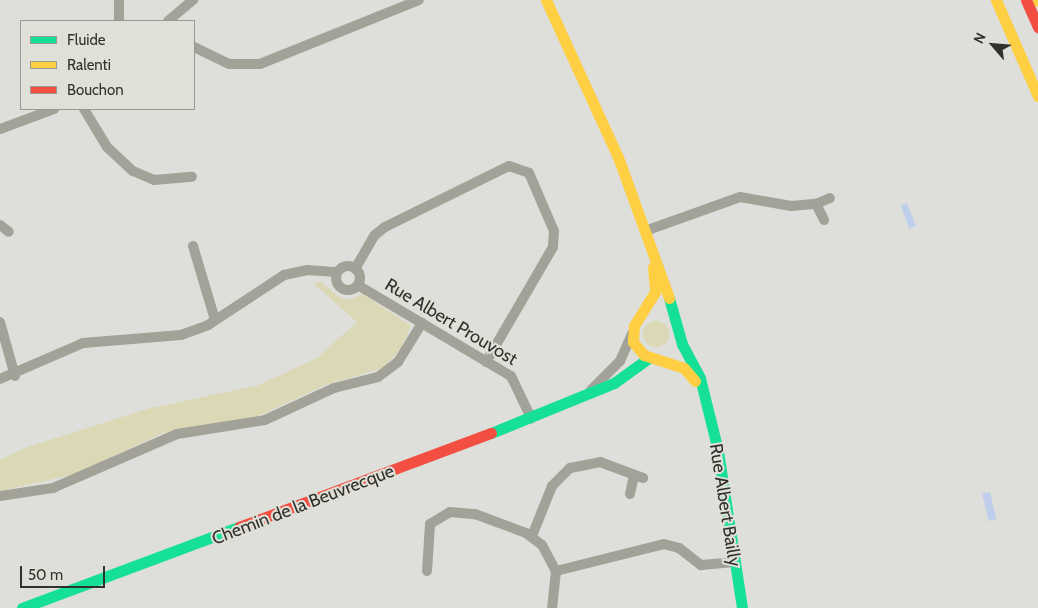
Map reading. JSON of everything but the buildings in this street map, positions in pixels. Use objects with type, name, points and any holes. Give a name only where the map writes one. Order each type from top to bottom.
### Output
[{"type":"main road","points":[[546,0],[575,61],[646,231],[679,334],[706,402]]},
{"type":"main road","points":[[996,0],[1038,96]]},
{"type":"main road","points":[[1026,0],[1038,27]]},
{"type":"main road","points":[[646,231],[655,292],[632,333],[636,347],[689,372],[706,402]]},
{"type":"main road","points":[[640,317],[656,311],[675,320]]},
{"type":"main road","points":[[654,357],[674,349],[679,334]]},
{"type":"main road","name":"Chemin de la Beuvrecque","points":[[22,608],[531,418],[614,383],[654,357]]},
{"type":"main road","name":"Rue Albert Bailly","points":[[706,402],[719,457],[742,608]]},
{"type":"street","points":[[119,0],[120,20]]},
{"type":"street","points":[[169,20],[193,0]]},
{"type":"street","points":[[195,47],[242,65],[279,59],[314,46],[419,0]]},
{"type":"street","points":[[0,129],[51,110]]},
{"type":"street","points":[[85,110],[107,147],[133,171],[154,180],[192,177]]},
{"type":"street","points":[[361,286],[356,269],[375,236],[385,227],[509,166],[529,172],[554,231],[553,247],[486,362]]},
{"type":"street","points":[[646,231],[740,197],[791,206],[816,204],[830,198]]},
{"type":"street","points":[[816,204],[824,220]]},
{"type":"street","points":[[0,224],[9,232]]},
{"type":"street","points":[[193,246],[215,320]]},
{"type":"street","points":[[0,380],[15,376],[83,343],[163,340],[215,320],[284,275],[307,270],[334,272],[344,267],[356,269]]},
{"type":"street","name":"Rue Albert Prouvost","points":[[334,272],[344,288],[361,286],[516,381],[531,418]]},
{"type":"street","points":[[0,322],[15,376]]},
{"type":"street","points":[[0,496],[53,488],[177,434],[265,420],[334,388],[378,377],[398,362],[422,323]]},
{"type":"street","name":"Chemin de la Beuvrecque","points":[[582,397],[620,361],[632,333]]},
{"type":"street","points":[[532,536],[552,486],[570,468],[600,462],[638,477],[630,494]]},
{"type":"street","points":[[428,571],[428,528],[445,514],[468,512],[532,536],[556,570],[552,608]]},
{"type":"street","points":[[556,570],[664,544],[679,548],[701,565],[734,562]]},
{"type":"shaded area","points":[[320,281],[339,297],[350,300],[362,294],[411,326],[401,348],[383,368],[325,385],[254,418],[163,433],[75,474],[0,491],[0,460],[25,448],[147,409],[259,385],[317,358],[357,322],[314,284]]},
{"type":"shaded area","points":[[656,321],[666,324],[669,334],[666,344],[656,347],[646,344],[643,334],[646,324]]},
{"type":"water","points":[[907,203],[916,226],[909,229],[900,206]]},
{"type":"water","points":[[990,492],[996,519],[989,521],[982,494]]},
{"type":"traffic: fast","points":[[669,298],[682,344],[700,378],[718,451],[742,608]]},
{"type":"traffic: fast","points":[[491,433],[614,383],[650,357]]},
{"type":"traffic: fast","points":[[22,608],[239,527]]},
{"type":"traffic: slow","points":[[546,0],[618,157],[669,298]]},
{"type":"traffic: slow","points":[[996,0],[1038,96]]},
{"type":"traffic: slow","points":[[653,267],[655,292],[634,326],[633,342],[644,355],[684,368],[695,381]]},
{"type":"traffic: jam","points":[[1026,0],[1038,27]]},
{"type":"traffic: jam","points":[[239,527],[491,433]]}]
